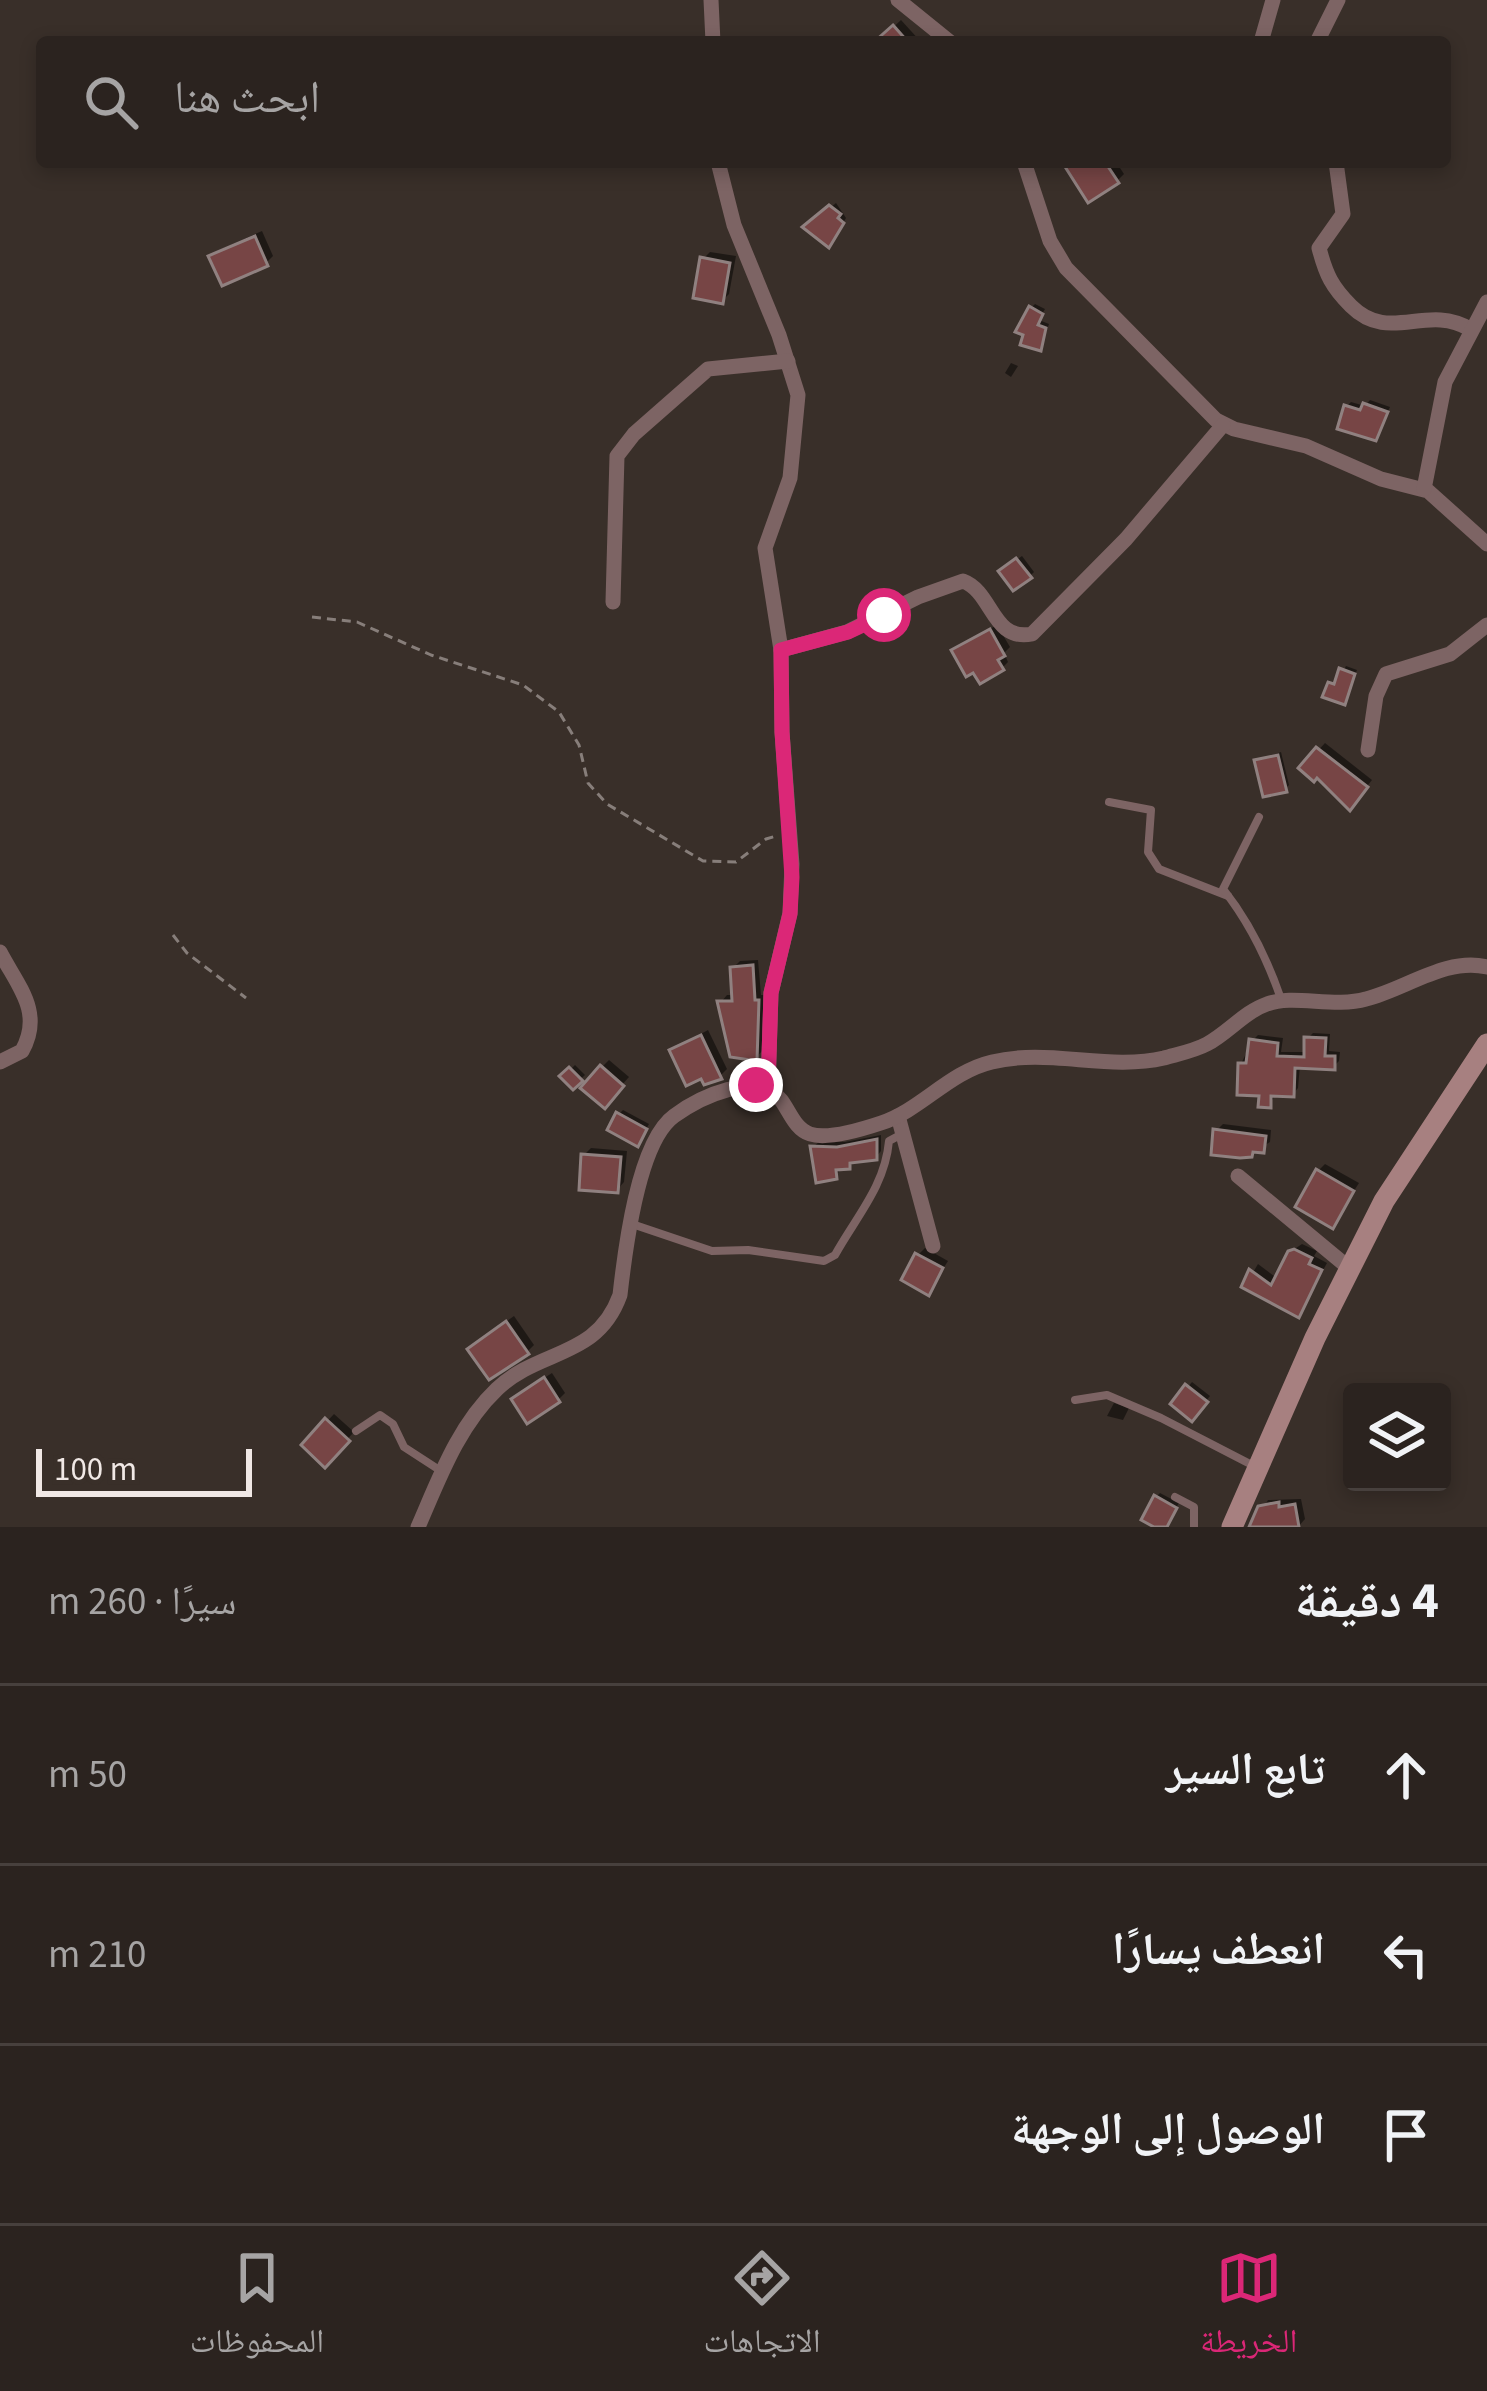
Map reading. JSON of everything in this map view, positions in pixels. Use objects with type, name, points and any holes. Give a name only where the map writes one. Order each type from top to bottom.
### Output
[{"type":"main road","points":[[1232,1527],[1255,1467],[1384,1201],[1487,1044]]},
{"type":"street","points":[[711,0],[713,36]]},
{"type":"street","points":[[898,0],[943,36]]},
{"type":"street","points":[[1264,36],[1273,0]]},
{"type":"street","points":[[1320,36],[1337,0]]},
{"type":"street","points":[[720,168],[740,242],[797,395],[790,478],[765,548],[781,650],[791,901],[771,993],[768,1088]]},
{"type":"street","points":[[1026,168],[1050,241],[1066,268],[1223,425],[1306,446],[1381,479],[1424,490],[1487,544]]},
{"type":"street","points":[[1337,168],[1343,214],[1319,248],[1328,283],[1360,315],[1376,323],[1452,318],[1470,329]]},
{"type":"street","points":[[1424,490],[1445,382],[1487,302]]},
{"type":"street","points":[[613,602],[617,456],[634,434],[708,369],[788,361]]},
{"type":"street","points":[[781,650],[848,632],[918,597],[963,581],[978,590],[1004,628],[1020,636],[1032,634],[1126,539],[1223,425]]},
{"type":"street","points":[[1368,750],[1376,696],[1386,674],[1450,654],[1487,625]]},
{"type":"street","points":[[0,952],[27,995],[30,1021],[22,1051],[0,1062]]},
{"type":"street","points":[[418,1527],[469,1423],[500,1386],[531,1364],[578,1346],[604,1326],[620,1294],[649,1147],[665,1123],[689,1106],[756,1085],[768,1088],[797,1125],[811,1134],[901,1125],[930,1092],[988,1063],[1028,1058],[1157,1059],[1208,1044],[1252,1012],[1281,1001],[1346,1004],[1452,967],[1487,967]]},
{"type":"street","points":[[901,1125],[933,1246]]},
{"type":"street","points":[[1238,1177],[1349,1268]]},
{"type":"lane","points":[[1109,802],[1151,810],[1148,852],[1159,869],[1229,896]]},
{"type":"lane","points":[[1259,817],[1223,889],[1269,963],[1281,1001]]},
{"type":"lane","points":[[632,1224],[712,1251],[765,1252],[824,1261],[835,1255],[879,1187],[890,1141],[901,1125]]},
{"type":"lane","points":[[1075,1400],[1108,1395],[1255,1467]]},
{"type":"lane","points":[[356,1431],[380,1415],[393,1424],[404,1447],[442,1472]]},
{"type":"lane","points":[[1175,1497],[1194,1507],[1194,1527]]},
{"type":"path","points":[[312,616],[357,622],[430,655],[523,685],[559,712],[579,745],[588,783],[607,804],[703,861],[736,862],[766,839],[790,832]]},
{"type":"path","points":[[173,935],[187,953],[245,998]]},
{"type":"building","points":[[893,25],[903,36],[881,36]]},
{"type":"building","points":[[1066,168],[1109,168],[1119,183],[1088,203]]},
{"type":"building","points":[[829,205],[844,223],[829,248],[802,227]]},
{"type":"building","points":[[255,236],[268,266],[222,286],[208,256]]},
{"type":"building","points":[[700,257],[730,263],[723,304],[693,298]]},
{"type":"building","points":[[1029,306],[1043,314],[1038,325],[1046,328],[1041,351],[1020,345],[1023,335],[1015,332]]},
{"type":"building","points":[[1363,403],[1388,412],[1376,441],[1337,429],[1344,405],[1360,410]]},
{"type":"building","points":[[1016,558],[1032,578],[1013,591],[998,571]]},
{"type":"building","points":[[990,629],[1005,656],[998,660],[1004,670],[980,684],[973,673],[966,677],[951,650]]},
{"type":"building","points":[[1339,668],[1355,674],[1345,705],[1322,697],[1328,682],[1334,684]]},
{"type":"building","points":[[1316,747],[1368,787],[1350,811],[1317,778],[1314,782],[1298,768]]},
{"type":"building","points":[[1278,755],[1287,792],[1263,797],[1254,760]]},
{"type":"building","points":[[753,965],[755,1000],[759,1000],[757,1061],[730,1057],[717,1001],[732,1001],[730,967]]},
{"type":"building","points":[[701,1035],[722,1079],[704,1085],[701,1079],[686,1086],[669,1050]]},
{"type":"building","points":[[1304,1037],[1326,1038],[1325,1056],[1335,1056],[1335,1070],[1295,1068],[1294,1097],[1271,1096],[1271,1108],[1258,1107],[1259,1096],[1237,1095],[1238,1063],[1246,1063],[1249,1039],[1278,1043],[1277,1056],[1304,1057]]},
{"type":"building","points":[[600,1065],[624,1086],[605,1109],[580,1088]]},
{"type":"building","points":[[569,1067],[583,1081],[573,1090],[559,1076]]},
{"type":"building","points":[[616,1112],[647,1129],[638,1147],[607,1130]]},
{"type":"building","points":[[1213,1129],[1266,1136],[1264,1153],[1240,1158],[1211,1155]]},
{"type":"building","points":[[877,1139],[877,1160],[850,1163],[850,1169],[836,1170],[837,1179],[816,1183],[810,1146],[837,1147]]},
{"type":"building","points":[[581,1154],[621,1157],[618,1193],[579,1190]]},
{"type":"building","points":[[1316,1169],[1354,1191],[1333,1229],[1295,1207]]},
{"type":"building","points":[[1288,1251],[1312,1258],[1309,1264],[1322,1270],[1299,1318],[1241,1287],[1249,1269],[1271,1285]]},
{"type":"building","points":[[915,1253],[943,1268],[929,1296],[901,1280]]},
{"type":"building","points":[[506,1321],[529,1354],[489,1380],[467,1349]]},
{"type":"building","points":[[544,1377],[560,1402],[527,1424],[511,1399]]},
{"type":"building","points":[[1185,1384],[1208,1402],[1192,1422],[1170,1404]]},
{"type":"building","points":[[325,1418],[350,1441],[325,1468],[301,1445]]},
{"type":"building","points":[[1154,1495],[1177,1508],[1167,1527],[1141,1520]]},
{"type":"building","points":[[1279,1502],[1279,1507],[1295,1504],[1299,1527],[1249,1527],[1258,1506]]},
{"type":"route","points":[[756,1085],[768,1088],[771,993],[791,901],[781,650],[848,632],[884,615]]}]
